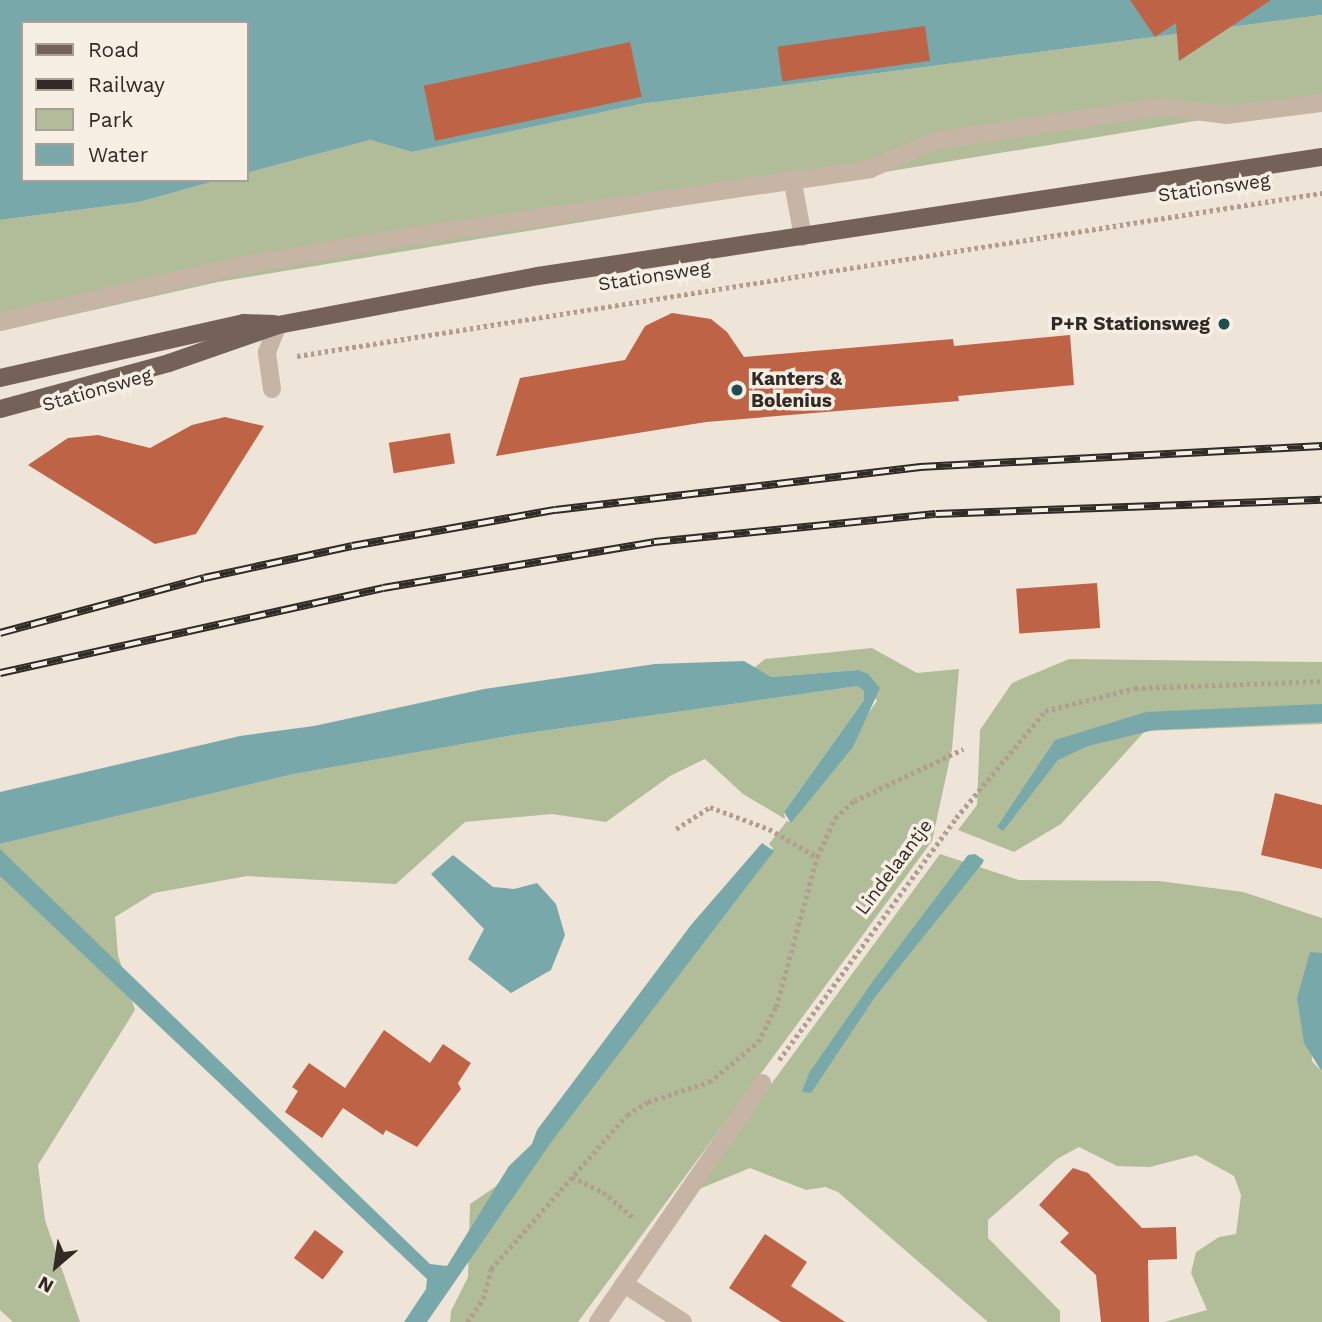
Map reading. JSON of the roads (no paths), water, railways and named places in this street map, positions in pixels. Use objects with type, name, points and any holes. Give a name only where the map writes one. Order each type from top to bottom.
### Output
[{"type":"main road","name":"Stationsweg","points":[[0,409],[169,363],[278,324],[538,276],[1322,158]]},
{"type":"main road","name":"Stationsweg","points":[[0,378],[244,323],[278,324]]},
{"type":"street","points":[[0,322],[224,270],[792,178],[870,169],[935,141],[1161,107],[1226,115],[1322,103]]},
{"type":"street","points":[[792,178],[803,237]]},
{"type":"street","points":[[272,389],[267,352],[278,324]]},
{"type":"street","points":[[598,1322],[762,1083]]},
{"type":"street","points":[[624,1284],[682,1322]]},
{"type":"water","points":[[0,0],[1322,0],[1322,15],[641,104],[412,152],[370,140],[248,173],[248,21],[21,21],[21,182],[212,182],[139,202],[0,220]]},
{"type":"water","points":[[744,661],[771,677],[858,670],[868,674],[880,688],[853,747],[791,823],[784,812],[864,700],[864,691],[858,686],[514,735],[294,774],[0,844],[0,792],[240,736],[314,726],[484,689],[655,664]]},
{"type":"water","points":[[1322,704],[1322,722],[1154,730],[1088,746],[1058,760],[1003,831],[997,827],[1055,740],[1146,712]]},
{"type":"water","points":[[762,843],[774,851],[552,1141],[427,1322],[404,1322],[426,1289],[427,1279],[0,876],[0,849],[430,1264],[447,1266],[509,1166],[532,1144],[537,1130],[691,925]]},
{"type":"water","points":[[975,854],[984,860],[982,864],[875,997],[811,1093],[802,1092],[809,1073],[873,981],[968,855]]},
{"type":"water","points":[[453,855],[493,887],[514,889],[537,883],[556,904],[565,935],[551,970],[511,993],[468,959],[484,929],[431,874]]},
{"type":"water","points":[[1310,952],[1322,953],[1322,1072],[1304,1043],[1297,998]]},
{"type":"railway","points":[[0,633],[204,578],[352,546],[555,510],[920,467],[1322,446]]},
{"type":"railway","points":[[0,673],[383,588],[654,542],[936,514],[1322,500]]},
{"type":"place","name":"P+R Stationsweg","points":[[1224,324]]},
{"type":"place","name":"Kanters & Bolenius","points":[[737,390]]}]
